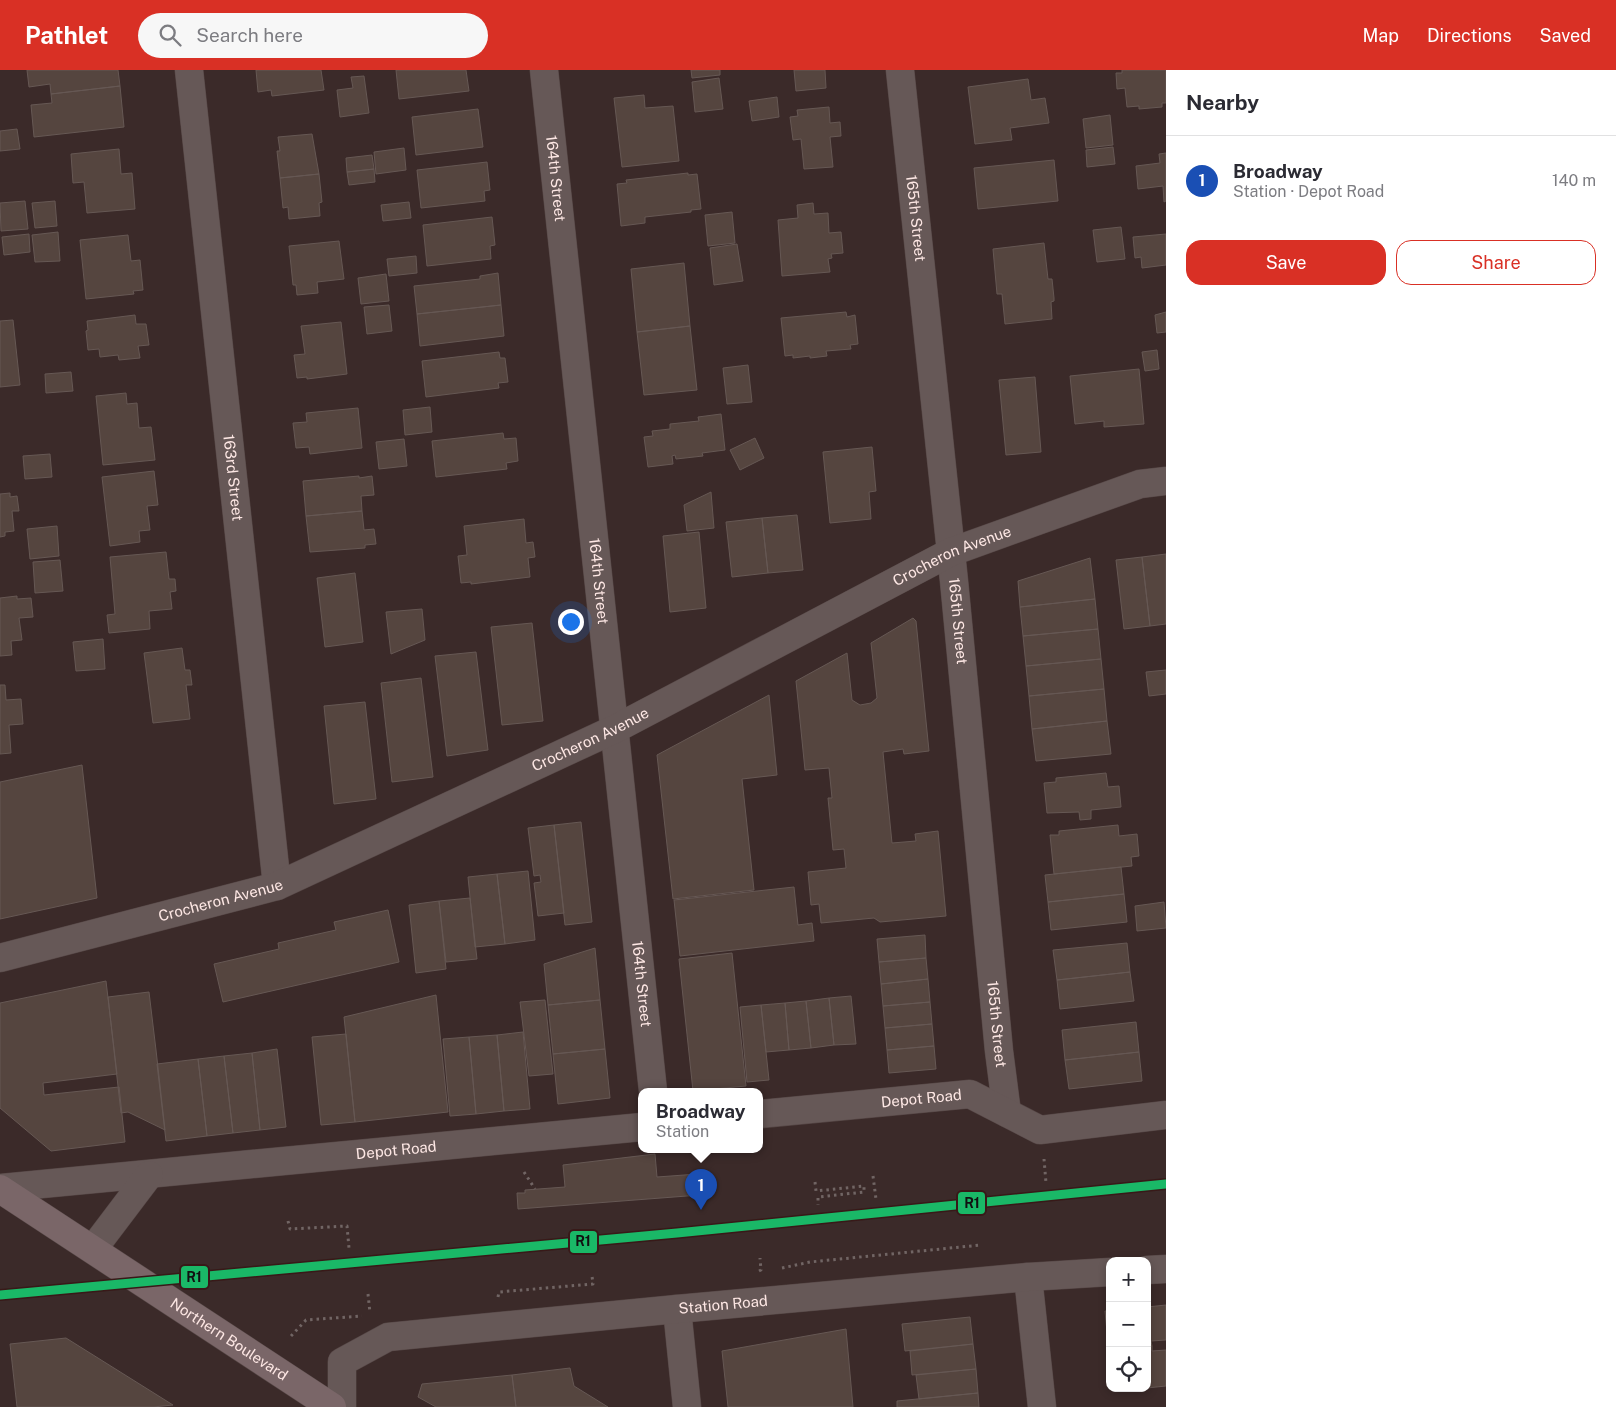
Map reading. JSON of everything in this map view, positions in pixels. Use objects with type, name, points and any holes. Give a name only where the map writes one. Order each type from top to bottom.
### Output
[{"type":"main road","name":"Northern Boulevard","points":[[0,1188],[332,1407]]},
{"type":"street","name":"163rd Street","points":[[189,70],[277,886]]},
{"type":"street","name":"164th Street","points":[[544,70],[653,1088]]},
{"type":"street","name":"165th Street","points":[[900,70],[951,552],[998,1042],[1007,1113]]},
{"type":"street","name":"Crocheron Avenue","points":[[0,958],[277,886],[615,728],[951,552],[1140,484],[1166,481]]},
{"type":"street","name":"Depot Road","points":[[763,1114],[970,1094],[1040,1130],[1166,1115]]},
{"type":"street","name":"Depot Road","points":[[0,1188],[638,1127]]},
{"type":"street","points":[[92,1249],[149,1175]]},
{"type":"street","points":[[1151,1270],[1166,1269]]},
{"type":"street","name":"Station Road","points":[[342,1407],[342,1362],[388,1337],[1028,1277],[1106,1272]]},
{"type":"street","points":[[1028,1277],[1042,1407]]},
{"type":"street","points":[[677,1309],[687,1407]]},
{"type":"path","points":[[1044,1157],[1046,1183]]},
{"type":"path","points":[[524,1172],[535,1189]]},
{"type":"path","points":[[874,1176],[876,1199]]},
{"type":"path","points":[[815,1182],[816,1191],[864,1186],[864,1192],[818,1197],[818,1205]]},
{"type":"path","points":[[288,1221],[290,1229],[347,1226],[349,1248]]},
{"type":"path","points":[[774,1270],[810,1262],[981,1246]]},
{"type":"path","points":[[756,1274],[764,1272]]},
{"type":"path","points":[[291,1336],[306,1320],[371,1316],[368,1294]]},
{"type":"building","points":[[27,70],[118,70],[120,86],[51,94],[50,84],[29,87]]},
{"type":"building","points":[[256,70],[321,70],[324,90],[272,96],[271,90],[258,92]]},
{"type":"building","points":[[396,70],[466,70],[469,91],[399,99]]},
{"type":"building","points":[[691,70],[720,70],[720,75],[692,78]]},
{"type":"building","points":[[794,70],[825,70],[826,88],[796,91]]},
{"type":"building","points":[[1122,70],[1166,70],[1166,103],[1162,103],[1162,107],[1139,109],[1139,106],[1127,107],[1125,88],[1117,89],[1116,73],[1122,73]]},
{"type":"building","points":[[364,76],[369,113],[340,117],[337,90],[353,88],[351,77]]},
{"type":"building","points":[[719,78],[723,109],[695,112],[692,82]]},
{"type":"building","points":[[1028,79],[1031,100],[1045,98],[1049,123],[1010,128],[1012,140],[975,144],[968,87]]},
{"type":"building","points":[[120,86],[124,127],[34,137],[31,105],[52,103],[51,94]]},
{"type":"building","points":[[644,95],[645,108],[673,106],[679,161],[622,167],[614,98]]},
{"type":"building","points":[[777,97],[779,117],[752,121],[749,101]]},
{"type":"building","points":[[829,107],[830,123],[840,122],[841,136],[830,137],[833,167],[804,169],[801,139],[793,140],[790,117],[798,116],[797,110]]},
{"type":"building","points":[[478,109],[483,147],[416,155],[412,117]]},
{"type":"building","points":[[1110,115],[1113,145],[1086,148],[1083,119]]},
{"type":"building","points":[[17,129],[20,149],[0,151],[0,131]]},
{"type":"building","points":[[312,134],[319,174],[280,178],[277,151],[280,151],[278,137]]},
{"type":"building","points":[[1113,147],[1115,164],[1087,167],[1086,150]]},
{"type":"building","points":[[404,148],[406,170],[376,174],[374,152]]},
{"type":"building","points":[[119,149],[121,174],[132,173],[135,209],[87,213],[84,182],[73,183],[71,154]]},
{"type":"building","points":[[1166,153],[1166,201],[1164,202],[1163,186],[1138,189],[1136,166],[1160,163],[1159,154]]},
{"type":"building","points":[[372,155],[374,169],[347,172],[346,158]]},
{"type":"building","points":[[1054,160],[1058,201],[978,209],[974,168]]},
{"type":"building","points":[[487,162],[490,190],[484,191],[485,201],[421,208],[417,170]]},
{"type":"building","points":[[374,169],[375,182],[349,185],[347,172]]},
{"type":"building","points":[[688,173],[688,175],[697,174],[701,209],[691,210],[691,212],[645,217],[645,223],[621,226],[617,184],[627,183],[626,180]]},
{"type":"building","points":[[319,174],[322,202],[319,203],[320,216],[289,219],[288,207],[283,208],[280,178]]},
{"type":"building","points":[[25,201],[28,229],[1,231],[0,203]]},
{"type":"building","points":[[55,201],[57,226],[35,228],[32,203]]},
{"type":"building","points":[[409,202],[411,218],[383,221],[381,205]]},
{"type":"building","points":[[813,203],[814,214],[828,213],[829,233],[841,232],[843,253],[831,254],[832,258],[828,259],[830,272],[782,276],[778,220],[798,218],[797,205]]},
{"type":"building","points":[[732,212],[735,243],[708,246],[705,215]]},
{"type":"building","points":[[492,217],[495,245],[490,246],[491,259],[427,266],[423,225]]},
{"type":"building","points":[[1121,227],[1125,259],[1097,262],[1093,230]]},
{"type":"building","points":[[58,232],[60,261],[35,262],[32,235]]},
{"type":"building","points":[[29,234],[30,252],[4,255],[2,237]]},
{"type":"building","points":[[1166,234],[1166,265],[1142,268],[1141,257],[1135,258],[1133,237]]},
{"type":"building","points":[[128,235],[131,261],[140,260],[143,290],[133,291],[134,294],[86,299],[80,240]]},
{"type":"building","points":[[339,241],[344,279],[317,282],[318,293],[297,295],[296,285],[293,285],[289,246]]},
{"type":"building","points":[[1044,243],[1048,279],[1052,279],[1054,298],[1054,301],[1051,302],[1052,319],[1005,324],[1002,294],[997,294],[993,249]]},
{"type":"building","points":[[737,244],[743,281],[714,285],[710,248]]},
{"type":"building","points":[[416,256],[417,273],[389,276],[387,259]]},
{"type":"building","points":[[684,263],[690,326],[637,332],[631,269]]},
{"type":"building","points":[[498,273],[501,305],[417,314],[414,286],[480,279],[480,276]]},
{"type":"building","points":[[386,274],[389,301],[361,304],[358,278]]},
{"type":"building","points":[[389,305],[392,331],[367,334],[364,307]]},
{"type":"building","points":[[501,305],[504,336],[420,346],[417,314]]},
{"type":"building","points":[[846,312],[847,317],[855,315],[858,344],[850,345],[851,349],[826,351],[827,356],[793,358],[793,355],[785,356],[781,318]]},
{"type":"building","points":[[1166,312],[1166,332],[1157,333],[1155,315]]},
{"type":"building","points":[[135,315],[136,324],[146,324],[149,345],[138,346],[140,358],[119,360],[118,355],[100,357],[99,349],[88,350],[87,321]]},
{"type":"building","points":[[13,320],[20,385],[0,387],[0,321]]},
{"type":"building","points":[[341,322],[347,374],[307,379],[307,377],[297,378],[294,355],[305,354],[301,326]]},
{"type":"building","points":[[690,326],[697,390],[644,395],[637,332]]},
{"type":"building","points":[[1157,350],[1159,369],[1145,371],[1142,352]]},
{"type":"building","points":[[499,352],[500,358],[505,358],[508,382],[498,383],[499,388],[426,397],[422,361]]},
{"type":"building","points":[[748,365],[752,402],[727,404],[723,368]]},
{"type":"building","points":[[1139,369],[1144,424],[1104,427],[1104,421],[1075,424],[1070,376]]},
{"type":"building","points":[[71,372],[73,391],[46,393],[45,374]]},
{"type":"building","points":[[1035,377],[1041,452],[1006,455],[999,380]]},
{"type":"building","points":[[126,393],[127,404],[137,403],[139,428],[151,427],[155,460],[103,465],[96,396]]},
{"type":"building","points":[[430,407],[432,432],[405,435],[403,410]]},
{"type":"building","points":[[358,408],[362,448],[310,454],[309,447],[296,448],[293,423],[307,422],[306,413]]},
{"type":"building","points":[[721,414],[725,450],[702,453],[703,456],[676,459],[675,455],[672,456],[673,464],[648,467],[644,437],[653,436],[652,431],[670,429],[670,424],[699,421],[698,417]]},
{"type":"building","points":[[503,433],[504,439],[516,438],[518,461],[506,463],[507,469],[436,477],[432,441]]},
{"type":"building","points":[[755,438],[764,458],[740,470],[730,450]]},
{"type":"building","points":[[404,439],[407,466],[379,469],[376,442]]},
{"type":"building","points":[[872,447],[876,491],[869,492],[871,519],[830,523],[823,452]]},
{"type":"building","points":[[50,454],[52,477],[25,479],[23,456]]},
{"type":"building","points":[[154,471],[158,505],[147,506],[150,530],[139,531],[140,542],[110,546],[102,477]]},
{"type":"building","points":[[359,476],[359,478],[372,476],[374,495],[361,496],[362,511],[306,516],[303,481]]},
{"type":"building","points":[[711,492],[714,528],[687,531],[684,505]]},
{"type":"building","points":[[10,493],[10,497],[17,496],[19,511],[12,511],[14,531],[5,532],[5,536],[0,537],[0,494]]},
{"type":"building","points":[[362,511],[364,530],[374,529],[376,544],[365,545],[365,548],[310,552],[306,516]]},
{"type":"building","points":[[797,515],[803,570],[768,573],[762,518]]},
{"type":"building","points":[[762,518],[768,573],[732,577],[726,522]]},
{"type":"building","points":[[524,519],[526,543],[533,542],[535,557],[528,558],[530,577],[471,584],[471,582],[461,583],[458,556],[467,555],[464,526]]},
{"type":"building","points":[[57,526],[59,556],[30,559],[27,529]]},
{"type":"building","points":[[699,532],[706,608],[670,612],[663,536]]},
{"type":"building","points":[[166,552],[169,579],[175,579],[176,591],[170,592],[172,609],[149,611],[150,629],[109,633],[107,615],[115,614],[110,557]]},
{"type":"building","points":[[1166,554],[1166,624],[1150,626],[1142,557]]},
{"type":"building","points":[[1142,557],[1150,626],[1124,629],[1116,560]]},
{"type":"building","points":[[1090,558],[1095,599],[1020,607],[1018,581]]},
{"type":"building","points":[[60,560],[63,591],[35,593],[33,562]]},
{"type":"building","points":[[355,573],[363,642],[325,647],[317,578]]},
{"type":"building","points":[[17,596],[17,599],[31,598],[33,617],[19,618],[22,640],[11,641],[12,655],[0,656],[0,598]]},
{"type":"building","points":[[1095,599],[1098,629],[1023,636],[1020,607]]},
{"type":"building","points":[[422,609],[425,640],[391,654],[386,612]]},
{"type":"building","points":[[913,618],[916,621],[929,751],[904,754],[903,749],[883,752],[892,843],[916,841],[915,834],[938,831],[946,916],[880,922],[874,918],[821,923],[819,904],[811,905],[808,872],[846,868],[844,849],[833,850],[828,798],[832,798],[829,768],[805,770],[796,681],[847,653],[852,700],[860,705],[871,703],[877,698],[871,643]]},
{"type":"building","points":[[532,623],[543,721],[502,725],[491,627]]},
{"type":"building","points":[[1098,629],[1101,659],[1026,666],[1023,636]]},
{"type":"building","points":[[103,639],[105,669],[76,671],[73,642]]},
{"type":"building","points":[[182,648],[185,670],[190,670],[192,685],[186,685],[190,719],[153,723],[144,653]]},
{"type":"building","points":[[476,652],[488,750],[447,756],[435,656]]},
{"type":"building","points":[[1101,659],[1104,689],[1029,696],[1026,666]]},
{"type":"building","points":[[1166,670],[1166,694],[1149,696],[1146,672]]},
{"type":"building","points":[[421,678],[433,777],[392,782],[381,683]]},
{"type":"building","points":[[0,685],[5,685],[6,700],[21,699],[23,724],[9,725],[11,753],[0,754]]},
{"type":"building","points":[[1104,689],[1107,721],[1032,729],[1029,696]]},
{"type":"building","points":[[769,695],[777,775],[742,779],[754,890],[673,899],[657,755]]},
{"type":"building","points":[[365,702],[376,799],[334,804],[324,706]]},
{"type":"building","points":[[1107,721],[1111,754],[1036,761],[1032,729]]},
{"type":"building","points":[[82,765],[97,898],[0,919],[0,782]]},
{"type":"building","points":[[1106,773],[1108,787],[1119,786],[1121,807],[1091,810],[1091,819],[1080,820],[1079,812],[1047,813],[1044,783],[1056,782],[1056,778]]},
{"type":"building","points":[[581,822],[592,922],[565,925],[554,825]]},
{"type":"building","points":[[554,825],[564,913],[538,916],[534,883],[541,882],[540,875],[534,876],[528,828]]},
{"type":"building","points":[[1118,825],[1119,836],[1137,834],[1139,856],[1131,857],[1132,866],[1054,874],[1050,835],[1059,835],[1059,831]]},
{"type":"building","points":[[1121,867],[1124,894],[1048,902],[1045,875]]},
{"type":"building","points":[[528,871],[535,940],[505,944],[497,874]]},
{"type":"building","points":[[497,874],[505,944],[475,947],[468,877]]},
{"type":"building","points":[[794,887],[798,925],[812,923],[814,941],[680,956],[674,900]]},
{"type":"building","points":[[1124,894],[1127,922],[1051,930],[1048,902]]},
{"type":"building","points":[[470,898],[477,959],[446,962],[439,901]]},
{"type":"building","points":[[439,901],[446,969],[416,973],[409,905]]},
{"type":"building","points":[[1164,902],[1166,928],[1137,931],[1135,906]]},
{"type":"building","points":[[388,910],[399,962],[223,1002],[214,964],[279,949],[278,943],[336,930],[334,922]]},
{"type":"building","points":[[925,935],[926,958],[879,962],[877,939]]},
{"type":"building","points":[[1127,943],[1130,972],[1057,980],[1053,950]]},
{"type":"building","points":[[595,948],[600,1000],[548,1005],[544,964]]},
{"type":"building","points":[[732,953],[746,1086],[693,1088],[679,959]]},
{"type":"building","points":[[926,958],[928,979],[881,984],[879,962]]},
{"type":"building","points":[[1130,972],[1134,1001],[1060,1009],[1057,980]]},
{"type":"building","points":[[928,979],[930,1002],[883,1006],[881,984]]},
{"type":"building","points":[[106,981],[117,1074],[43,1083],[44,1095],[119,1087],[125,1142],[51,1151],[0,1108],[0,1003]]},
{"type":"building","points":[[149,992],[165,1130],[128,1112],[121,1113],[108,997]]},
{"type":"building","points":[[436,995],[448,1112],[355,1122],[344,1017]]},
{"type":"building","points":[[851,996],[856,1044],[834,1045],[829,998]]},
{"type":"building","points":[[829,998],[834,1045],[811,1048],[806,1001]]},
{"type":"building","points":[[545,1000],[553,1074],[529,1076],[520,1002]]},
{"type":"building","points":[[600,1000],[605,1049],[553,1054],[548,1005]]},
{"type":"building","points":[[806,1001],[811,1048],[789,1050],[785,1003]]},
{"type":"building","points":[[930,1002],[932,1024],[885,1028],[883,1006]]},
{"type":"building","points":[[785,1003],[789,1050],[766,1052],[761,1005]]},
{"type":"building","points":[[761,1005],[769,1080],[747,1082],[740,1007]]},
{"type":"building","points":[[1136,1022],[1139,1052],[1065,1060],[1062,1030]]},
{"type":"building","points":[[932,1024],[934,1046],[887,1050],[885,1028]]},
{"type":"building","points":[[523,1032],[530,1109],[504,1111],[497,1035]]},
{"type":"building","points":[[346,1034],[355,1122],[321,1125],[312,1037]]},
{"type":"building","points":[[497,1035],[504,1111],[476,1114],[469,1037]]},
{"type":"building","points":[[469,1037],[476,1114],[450,1116],[443,1039]]},
{"type":"building","points":[[934,1046],[936,1069],[889,1073],[887,1050]]},
{"type":"building","points":[[277,1049],[286,1127],[260,1130],[252,1053]]},
{"type":"building","points":[[605,1049],[610,1098],[558,1104],[553,1054]]},
{"type":"building","points":[[1139,1052],[1142,1081],[1069,1089],[1065,1060]]},
{"type":"building","points":[[252,1053],[260,1130],[233,1133],[224,1056]]},
{"type":"building","points":[[224,1056],[233,1133],[207,1136],[198,1059]]},
{"type":"building","points":[[198,1059],[207,1136],[166,1141],[157,1064]]},
{"type":"building","points":[[655,1154],[657,1177],[698,1174],[700,1195],[518,1209],[517,1193],[525,1193],[525,1190],[565,1187],[563,1165]]},
{"type":"building","points":[[1166,1305],[1166,1340],[1151,1341],[1151,1307]]},
{"type":"building","points":[[970,1317],[973,1344],[905,1351],[902,1324]]},
{"type":"building","points":[[846,1329],[853,1407],[728,1407],[722,1351]]},
{"type":"building","points":[[66,1338],[173,1405],[153,1407],[17,1407],[10,1344]]},
{"type":"building","points":[[973,1344],[976,1369],[912,1375],[910,1351]]},
{"type":"building","points":[[1151,1346],[1152,1351],[1166,1350],[1166,1386],[1151,1388]]},
{"type":"building","points":[[570,1368],[574,1386],[608,1407],[516,1407],[512,1375]]},
{"type":"building","points":[[976,1369],[978,1393],[919,1399],[916,1375]]},
{"type":"building","points":[[512,1375],[516,1407],[436,1407],[418,1397],[422,1384]]},
{"type":"building","points":[[978,1393],[979,1407],[897,1407],[897,1401]]},
{"type":"transit line","name":"R1","points":[[0,1295],[677,1233],[1166,1184]]},
{"type":"place","name":"Broadway","points":[[701,1210]]}]
